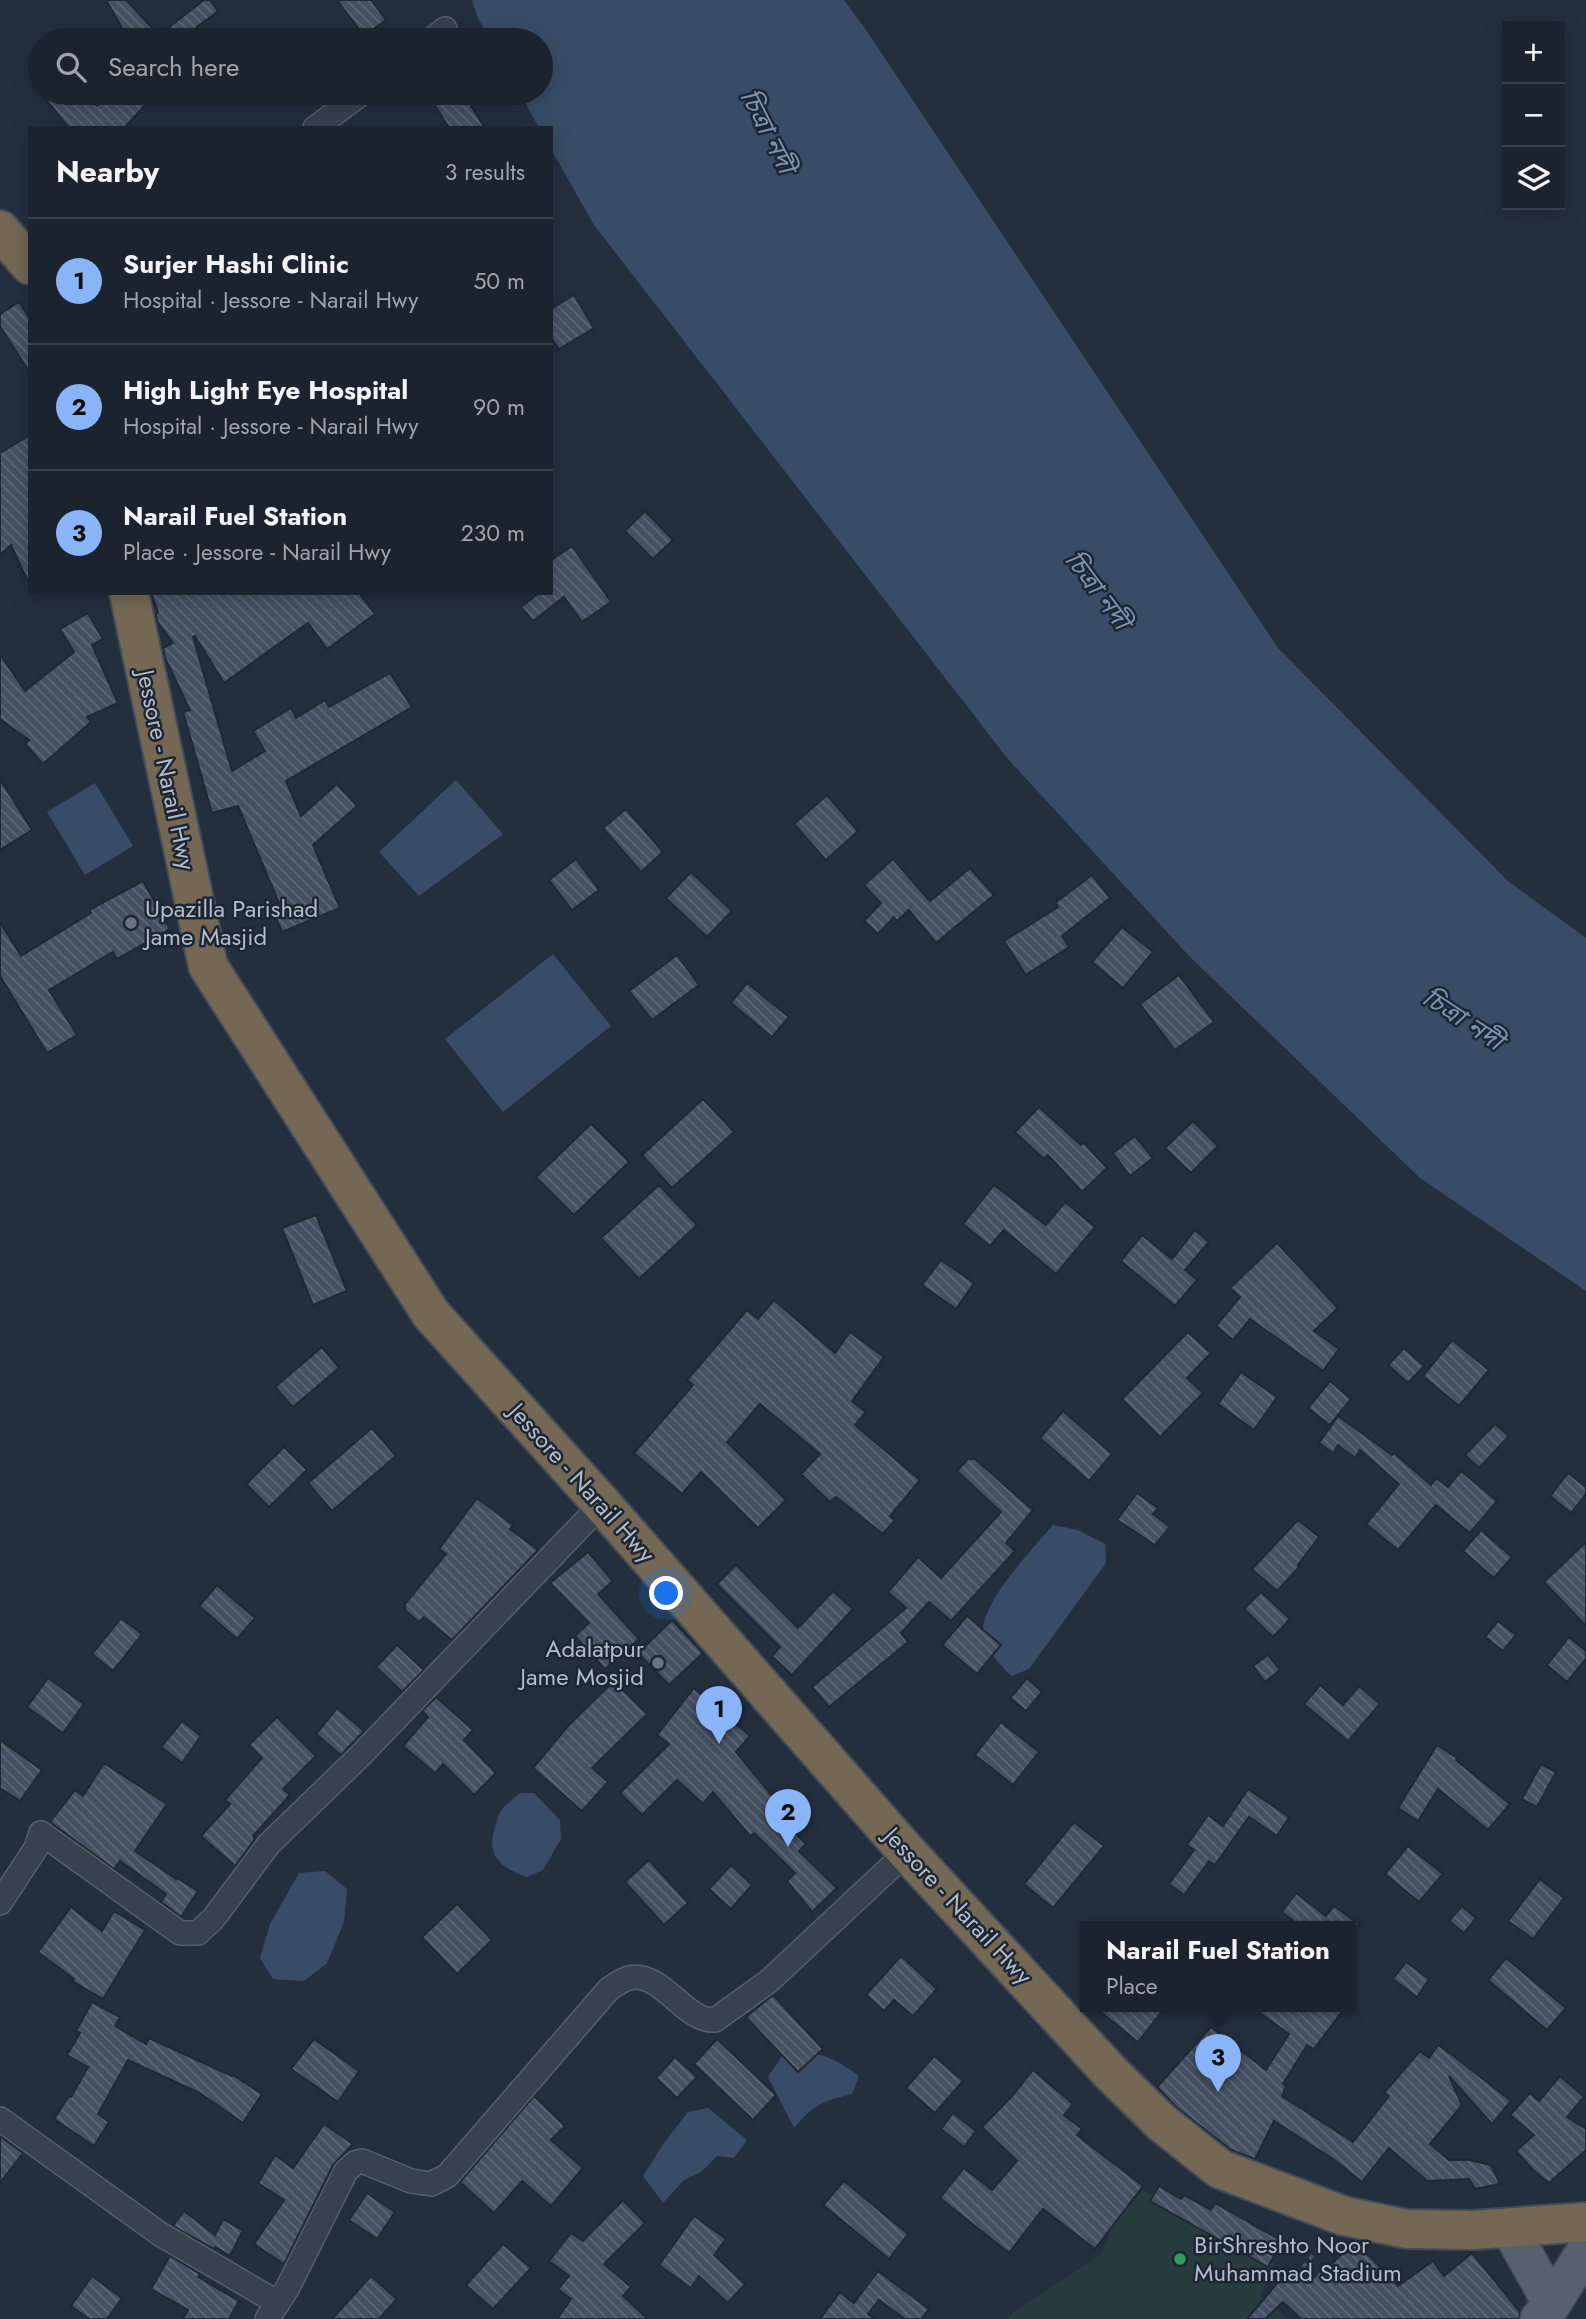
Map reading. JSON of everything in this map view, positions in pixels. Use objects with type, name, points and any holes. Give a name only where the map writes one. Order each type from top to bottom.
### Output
[{"type":"highway","points":[[0,230],[28,263]]},
{"type":"highway","name":"Jessore - Narail Hwy","points":[[129,595],[208,966],[431,1314],[602,1504],[907,1852],[1161,2123],[1220,2169],[1344,2216],[1407,2229],[1509,2228],[1586,2222]]},
{"type":"main road","points":[[1509,2228],[1545,2311]]},
{"type":"main road","points":[[1545,2311],[1586,2250]]},
{"type":"street","points":[[318,126],[346,105]]},
{"type":"street","points":[[0,1903],[36,1848],[41,1833],[180,1933],[198,1933],[213,1919],[269,1844],[360,1756],[602,1504]]},
{"type":"street","points":[[0,2119],[272,2311],[287,2289],[346,2171],[355,2163],[362,2161],[411,2180],[431,2184],[447,2176],[609,1989],[627,1978],[639,1978],[666,1990],[698,2018],[715,2020],[769,1981],[907,1852]]},
{"type":"path","points":[[1278,2298],[1344,2216]]},
{"type":"green space","name":"BirShreshto Noor Muhammad Stadium","points":[[1143,2190],[1275,2264],[1260,2296],[1288,2319],[1008,2319],[1102,2254],[1111,2228]]},
{"type":"water","name":"চিত্রা নদী","points":[[472,0],[844,0],[1278,648],[1509,882],[1586,938],[1586,1291],[1420,1178],[1190,957],[1008,759],[594,225],[553,153],[553,126],[538,126],[527,105],[553,105],[553,28],[483,28]]},
{"type":"water","points":[[456,780],[503,834],[419,896],[379,852]]},
{"type":"water","points":[[95,783],[133,846],[85,875],[47,812]]},
{"type":"water","points":[[553,954],[611,1026],[503,1112],[445,1039]]},
{"type":"water","points":[[1053,1525],[1078,1530],[1105,1544],[1106,1563],[1029,1669],[1012,1676],[986,1644],[983,1632],[985,1620],[999,1591]]},
{"type":"water","points":[[520,1793],[534,1793],[560,1820],[561,1839],[543,1870],[527,1877],[502,1864],[492,1844],[500,1812]]},
{"type":"water","points":[[325,1871],[347,1889],[344,1922],[327,1963],[304,1981],[273,1979],[260,1958],[270,1924],[299,1873]]},
{"type":"water","points":[[786,2050],[816,2054],[850,2069],[859,2076],[852,2094],[819,2105],[794,2128],[768,2077]]},
{"type":"water","points":[[708,2108],[747,2140],[734,2158],[717,2156],[701,2172],[684,2180],[663,2203],[643,2176],[688,2112]]},
{"type":"building","points":[[106,0],[126,0],[152,28],[122,28]]},
{"type":"building","points":[[204,0],[210,0],[218,11],[196,28],[168,28]]},
{"type":"building","points":[[337,0],[371,0],[386,20],[375,28],[358,28]]},
{"type":"building","points":[[51,105],[145,105],[126,126],[67,126]]},
{"type":"building","points":[[435,105],[473,105],[484,126],[448,126]]},
{"type":"building","points":[[574,295],[594,328],[559,349],[553,341],[553,308]]},
{"type":"building","points":[[19,302],[28,316],[28,370],[0,326],[0,314]]},
{"type":"building","points":[[28,436],[28,582],[11,545],[0,555],[0,453]]},
{"type":"building","points":[[645,511],[673,540],[653,559],[625,531]]},
{"type":"building","points":[[572,546],[611,602],[582,622],[564,597],[533,621],[521,607],[536,595],[553,595],[553,559]]},
{"type":"building","points":[[152,595],[361,595],[375,614],[327,649],[308,623],[224,683],[195,636],[193,637],[232,771],[265,751],[253,731],[291,708],[296,718],[325,700],[329,707],[390,673],[412,707],[286,781],[301,816],[337,784],[357,806],[313,845],[340,908],[282,932],[271,907],[279,903],[238,806],[212,813],[183,712],[190,710],[165,658],[163,648],[173,643],[157,621],[158,612]]},
{"type":"building","points":[[88,613],[103,639],[92,645],[118,703],[87,717],[91,722],[43,764],[25,744],[29,740],[0,719],[0,654],[25,691],[74,652],[60,629]]},
{"type":"building","points":[[0,779],[32,830],[0,850]]},
{"type":"building","points":[[827,795],[858,831],[826,860],[794,824]]},
{"type":"building","points":[[626,809],[663,852],[641,872],[603,828]]},
{"type":"building","points":[[576,859],[599,890],[572,910],[549,880]]},
{"type":"building","points":[[893,859],[930,901],[970,868],[994,895],[936,943],[909,910],[897,921],[894,917],[878,934],[864,921],[881,903],[864,885]]},
{"type":"building","points":[[691,872],[732,911],[707,937],[666,898]]},
{"type":"building","points":[[1092,875],[1110,898],[1062,936],[1069,947],[1026,975],[1004,941],[1058,907],[1055,903]]},
{"type":"building","points":[[143,881],[170,929],[117,959],[113,952],[49,990],[77,1035],[47,1053],[0,976],[0,922],[21,956],[91,913],[89,910]]},
{"type":"building","points":[[1122,927],[1153,952],[1123,988],[1092,962]]},
{"type":"building","points":[[677,955],[699,985],[652,1020],[629,991]]},
{"type":"building","points":[[1179,975],[1214,1022],[1175,1050],[1140,1004]]},
{"type":"building","points":[[747,983],[789,1017],[772,1037],[731,1003]]},
{"type":"building","points":[[703,1099],[734,1132],[672,1188],[642,1155]]},
{"type":"building","points":[[1039,1107],[1081,1145],[1084,1143],[1107,1168],[1082,1192],[1048,1155],[1044,1159],[1015,1132]]},
{"type":"building","points":[[1193,1121],[1218,1146],[1191,1173],[1165,1148]]},
{"type":"building","points":[[591,1124],[629,1162],[574,1215],[536,1177]]},
{"type":"building","points":[[1135,1136],[1153,1158],[1130,1176],[1113,1153]]},
{"type":"building","points":[[659,1185],[697,1225],[639,1279],[601,1238]]},
{"type":"building","points":[[994,1185],[1046,1225],[1065,1202],[1095,1227],[1056,1274],[1004,1230],[990,1246],[963,1224]]},
{"type":"building","points":[[316,1215],[347,1291],[313,1305],[282,1228]]},
{"type":"building","points":[[1195,1230],[1209,1242],[1185,1270],[1197,1280],[1175,1306],[1121,1261],[1142,1235],[1172,1259]]},
{"type":"building","points":[[1277,1243],[1338,1308],[1314,1331],[1339,1349],[1323,1371],[1250,1319],[1233,1340],[1216,1326],[1240,1297],[1230,1288]]},
{"type":"building","points":[[941,1260],[974,1283],[956,1309],[922,1285]]},
{"type":"building","points":[[774,1300],[835,1353],[850,1332],[884,1357],[852,1401],[866,1412],[855,1425],[920,1480],[890,1516],[895,1520],[883,1534],[836,1497],[830,1502],[801,1474],[820,1454],[760,1404],[727,1442],[786,1500],[758,1528],[701,1472],[682,1494],[634,1453],[693,1385],[687,1380],[747,1310],[758,1319]]},
{"type":"building","points":[[1188,1332],[1211,1353],[1187,1378],[1203,1393],[1160,1437],[1122,1399]]},
{"type":"building","points":[[1452,1340],[1489,1370],[1459,1406],[1423,1376]]},
{"type":"building","points":[[322,1347],[339,1368],[293,1407],[275,1387]]},
{"type":"building","points":[[1404,1348],[1424,1366],[1408,1383],[1388,1365]]},
{"type":"building","points":[[1241,1372],[1277,1397],[1254,1430],[1218,1404]]},
{"type":"building","points":[[1330,1381],[1351,1399],[1330,1425],[1308,1408]]},
{"type":"building","points":[[1063,1411],[1112,1454],[1089,1481],[1040,1438]]},
{"type":"building","points":[[1338,1416],[1392,1455],[1394,1453],[1431,1485],[1436,1478],[1448,1487],[1461,1471],[1497,1501],[1470,1533],[1436,1505],[1398,1550],[1366,1524],[1399,1484],[1360,1450],[1355,1458],[1338,1445],[1333,1453],[1319,1443]]},
{"type":"building","points":[[1495,1424],[1509,1436],[1479,1468],[1465,1455]]},
{"type":"building","points":[[372,1428],[396,1456],[332,1511],[308,1483]]},
{"type":"building","points":[[284,1447],[307,1470],[269,1507],[246,1484]]},
{"type":"building","points":[[968,1459],[975,1459],[1033,1510],[1006,1543],[1015,1551],[951,1621],[929,1602],[901,1633],[908,1642],[829,1707],[812,1687],[906,1608],[888,1592],[918,1557],[941,1578],[1001,1512],[957,1471]]},
{"type":"building","points":[[1568,1473],[1586,1487],[1586,1494],[1571,1513],[1550,1496]]},
{"type":"building","points":[[1137,1493],[1158,1508],[1153,1514],[1170,1527],[1155,1545],[1117,1520]]},
{"type":"building","points":[[477,1498],[513,1525],[510,1529],[538,1550],[452,1640],[424,1617],[419,1622],[405,1610],[405,1604],[446,1554],[439,1549]]},
{"type":"building","points":[[1298,1520],[1319,1537],[1298,1565],[1300,1566],[1277,1591],[1252,1569]]},
{"type":"building","points":[[1481,1530],[1512,1557],[1494,1578],[1463,1551]]},
{"type":"building","points":[[1586,1542],[1586,1626],[1544,1582]]},
{"type":"building","points":[[588,1552],[613,1581],[598,1594],[639,1639],[605,1669],[575,1636],[589,1623],[550,1583]]},
{"type":"building","points":[[736,1565],[798,1628],[833,1591],[853,1609],[792,1675],[772,1656],[780,1647],[717,1584]]},
{"type":"building","points":[[217,1585],[255,1618],[237,1639],[199,1606]]},
{"type":"building","points":[[1261,1592],[1290,1619],[1273,1637],[1244,1609]]},
{"type":"building","points":[[967,1616],[1001,1645],[977,1674],[942,1645]]},
{"type":"building","points":[[121,1618],[142,1634],[113,1671],[92,1654]]},
{"type":"building","points":[[672,1620],[703,1653],[669,1685],[638,1653]]},
{"type":"building","points":[[1498,1621],[1516,1635],[1503,1651],[1485,1637]]},
{"type":"building","points":[[1569,1637],[1586,1651],[1586,1659],[1567,1682],[1547,1665]]},
{"type":"building","points":[[397,1645],[424,1670],[402,1692],[376,1667]]},
{"type":"building","points":[[1268,1655],[1280,1670],[1265,1682],[1253,1666]]},
{"type":"building","points":[[48,1678],[84,1704],[63,1733],[27,1707]]},
{"type":"building","points":[[1027,1678],[1042,1692],[1026,1711],[1010,1698]]},
{"type":"building","points":[[614,1681],[647,1714],[592,1768],[608,1782],[582,1811],[533,1768],[568,1726]]},
{"type":"building","points":[[1320,1685],[1343,1705],[1359,1686],[1380,1704],[1348,1741],[1304,1704]]},
{"type":"building","points":[[694,1688],[750,1736],[736,1752],[783,1809],[776,1815],[806,1844],[799,1851],[837,1888],[812,1912],[787,1881],[795,1873],[754,1833],[750,1836],[713,1792],[703,1804],[677,1780],[642,1815],[620,1793],[669,1744],[657,1735]]},
{"type":"building","points":[[436,1697],[473,1730],[464,1740],[496,1773],[474,1795],[443,1764],[435,1773],[403,1746],[428,1717],[422,1711]]},
{"type":"building","points":[[337,1708],[364,1731],[341,1755],[316,1734]]},
{"type":"building","points":[[277,1717],[316,1756],[283,1789],[290,1795],[253,1836],[255,1839],[235,1866],[201,1836],[230,1804],[225,1800],[262,1758],[249,1745]]},
{"type":"building","points":[[182,1721],[201,1736],[182,1763],[161,1747]]},
{"type":"building","points":[[1001,1722],[1039,1752],[1013,1785],[975,1755]]},
{"type":"building","points":[[0,1740],[42,1770],[20,1801],[0,1788]]},
{"type":"building","points":[[1437,1745],[1457,1758],[1456,1760],[1510,1804],[1488,1830],[1438,1789],[1418,1821],[1398,1808]]},
{"type":"building","points":[[104,1763],[167,1804],[135,1851],[198,1891],[181,1917],[161,1902],[166,1894],[120,1861],[114,1869],[50,1822],[75,1790],[83,1796]]},
{"type":"building","points":[[1541,1764],[1556,1772],[1537,1807],[1522,1799]]},
{"type":"building","points":[[1248,1789],[1289,1817],[1277,1836],[1249,1817],[1215,1865],[1209,1861],[1184,1895],[1169,1884],[1194,1850],[1187,1845],[1208,1815],[1223,1826]]},
{"type":"building","points":[[1074,1822],[1104,1846],[1053,1908],[1024,1884]]},
{"type":"building","points":[[1408,1846],[1443,1874],[1419,1902],[1385,1874]]},
{"type":"building","points":[[649,1860],[688,1903],[664,1925],[625,1882]]},
{"type":"building","points":[[731,1865],[752,1885],[731,1909],[709,1889]]},
{"type":"building","points":[[1540,1879],[1564,1898],[1533,1939],[1508,1921]]},
{"type":"building","points":[[1296,1893],[1326,1916],[1334,1906],[1354,1921],[1294,1921],[1282,1912]]},
{"type":"building","points":[[457,1904],[492,1940],[457,1974],[422,1937]]},
{"type":"building","points":[[1462,1906],[1476,1918],[1464,1933],[1449,1921]]},
{"type":"building","points":[[71,1907],[102,1931],[114,1911],[145,1930],[103,1999],[72,1981],[74,1979],[38,1952]]},
{"type":"building","points":[[901,1956],[937,1989],[913,2016],[894,2000],[884,2011],[866,1995]]},
{"type":"building","points":[[1506,1958],[1566,2008],[1547,2030],[1488,1980]]},
{"type":"building","points":[[1406,1962],[1429,1979],[1417,1997],[1393,1979]]},
{"type":"building","points":[[773,1995],[823,2049],[798,2072],[746,2017]]},
{"type":"building","points":[[92,2002],[120,2017],[115,2026],[146,2044],[149,2038],[233,2075],[262,2094],[243,2123],[200,2093],[128,2060],[98,2114],[109,2122],[94,2146],[54,2119],[69,2096],[71,2097],[88,2067],[67,2055],[80,2033],[76,2031]]},
{"type":"building","points":[[1100,2012],[1161,2012],[1138,2042]]},
{"type":"building","points":[[1258,2012],[1342,2012],[1314,2049],[1307,2045],[1283,2084],[1286,2086],[1282,2096],[1353,2142],[1389,2096],[1384,2093],[1420,2051],[1429,2058],[1438,2045],[1451,2054],[1511,2101],[1492,2124],[1449,2076],[1462,2105],[1430,2144],[1449,2160],[1469,2160],[1491,2165],[1500,2184],[1475,2189],[1469,2179],[1427,2181],[1389,2148],[1362,2182],[1336,2161],[1274,2121],[1255,2159],[1231,2150],[1176,2107],[1157,2087],[1211,2027],[1266,2070],[1289,2034]]},
{"type":"building","points":[[314,2039],[359,2071],[338,2102],[291,2069]]},
{"type":"building","points":[[717,2039],[776,2095],[753,2120],[694,2064]]},
{"type":"building","points":[[934,2056],[963,2081],[935,2113],[906,2088]]},
{"type":"building","points":[[675,2057],[697,2077],[677,2098],[656,2078]]},
{"type":"building","points":[[1033,2070],[1073,2104],[1064,2115],[1082,2129],[1077,2135],[1143,2186],[1095,2249],[1043,2209],[1009,2253],[940,2198],[964,2168],[992,2190],[1017,2161],[982,2127]]},
{"type":"building","points":[[1560,2076],[1584,2097],[1567,2117],[1586,2129],[1586,2150],[1549,2183],[1516,2151],[1534,2135],[1510,2115],[1530,2093],[1539,2101]]},
{"type":"building","points":[[534,2096],[565,2126],[551,2140],[583,2168],[551,2206],[522,2181],[494,2213],[460,2182]]},
{"type":"building","points":[[953,2113],[976,2131],[964,2147],[941,2129]]},
{"type":"building","points":[[324,2124],[353,2144],[333,2165],[284,2264],[254,2244],[284,2200],[258,2183],[275,2155],[293,2168]]},
{"type":"building","points":[[0,2136],[23,2153],[0,2183]]},
{"type":"building","points":[[844,2181],[908,2234],[889,2259],[823,2205]]},
{"type":"building","points":[[1159,2186],[1181,2199],[1184,2195],[1211,2210],[1215,2203],[1282,2241],[1268,2267],[1150,2201]]},
{"type":"building","points":[[367,2193],[395,2212],[377,2239],[349,2220]]},
{"type":"building","points":[[623,2200],[645,2223],[604,2264],[631,2287],[623,2296],[648,2319],[557,2319],[571,2299],[558,2289],[569,2276],[549,2261],[571,2233],[583,2241]]},
{"type":"building","points":[[184,2211],[215,2235],[223,2219],[243,2230],[230,2256],[173,2226]]},
{"type":"building","points":[[694,2216],[726,2239],[714,2255],[745,2284],[728,2303],[699,2276],[691,2288],[659,2265]]},
{"type":"building","points":[[1355,2241],[1398,2286],[1433,2261],[1444,2276],[1472,2253],[1520,2312],[1519,2319],[1301,2319],[1283,2302],[1265,2319],[1247,2319],[1290,2268],[1308,2283]]},
{"type":"building","points":[[503,2244],[531,2268],[493,2309],[466,2285]]},
{"type":"building","points":[[170,2256],[200,2274],[198,2277],[239,2301],[229,2319],[183,2319],[188,2310],[151,2289]]},
{"type":"building","points":[[878,2271],[929,2309],[921,2319],[905,2319],[879,2300],[868,2314],[875,2319],[820,2319],[840,2292],[854,2303]]},
{"type":"building","points":[[92,2276],[122,2298],[107,2319],[89,2319],[71,2306]]},
{"type":"building","points":[[371,2276],[397,2299],[379,2319],[332,2319]]},
{"type":"place","name":"Upazilla Parishad Jame Masjid","points":[[131,923]]},
{"type":"place","name":"Adalatpur Jame Mosjid","points":[[658,1663]]},
{"type":"place","name":"Surjer Hashi Clinic","points":[[719,1744]]},
{"type":"place","name":"High Light Eye Hospital","points":[[788,1847]]},
{"type":"place","name":"Narail Fuel Station","points":[[1218,2092]]},
{"type":"place","name":"BirShreshto Noor Muhammad Stadium","points":[[1180,2259]]}]
